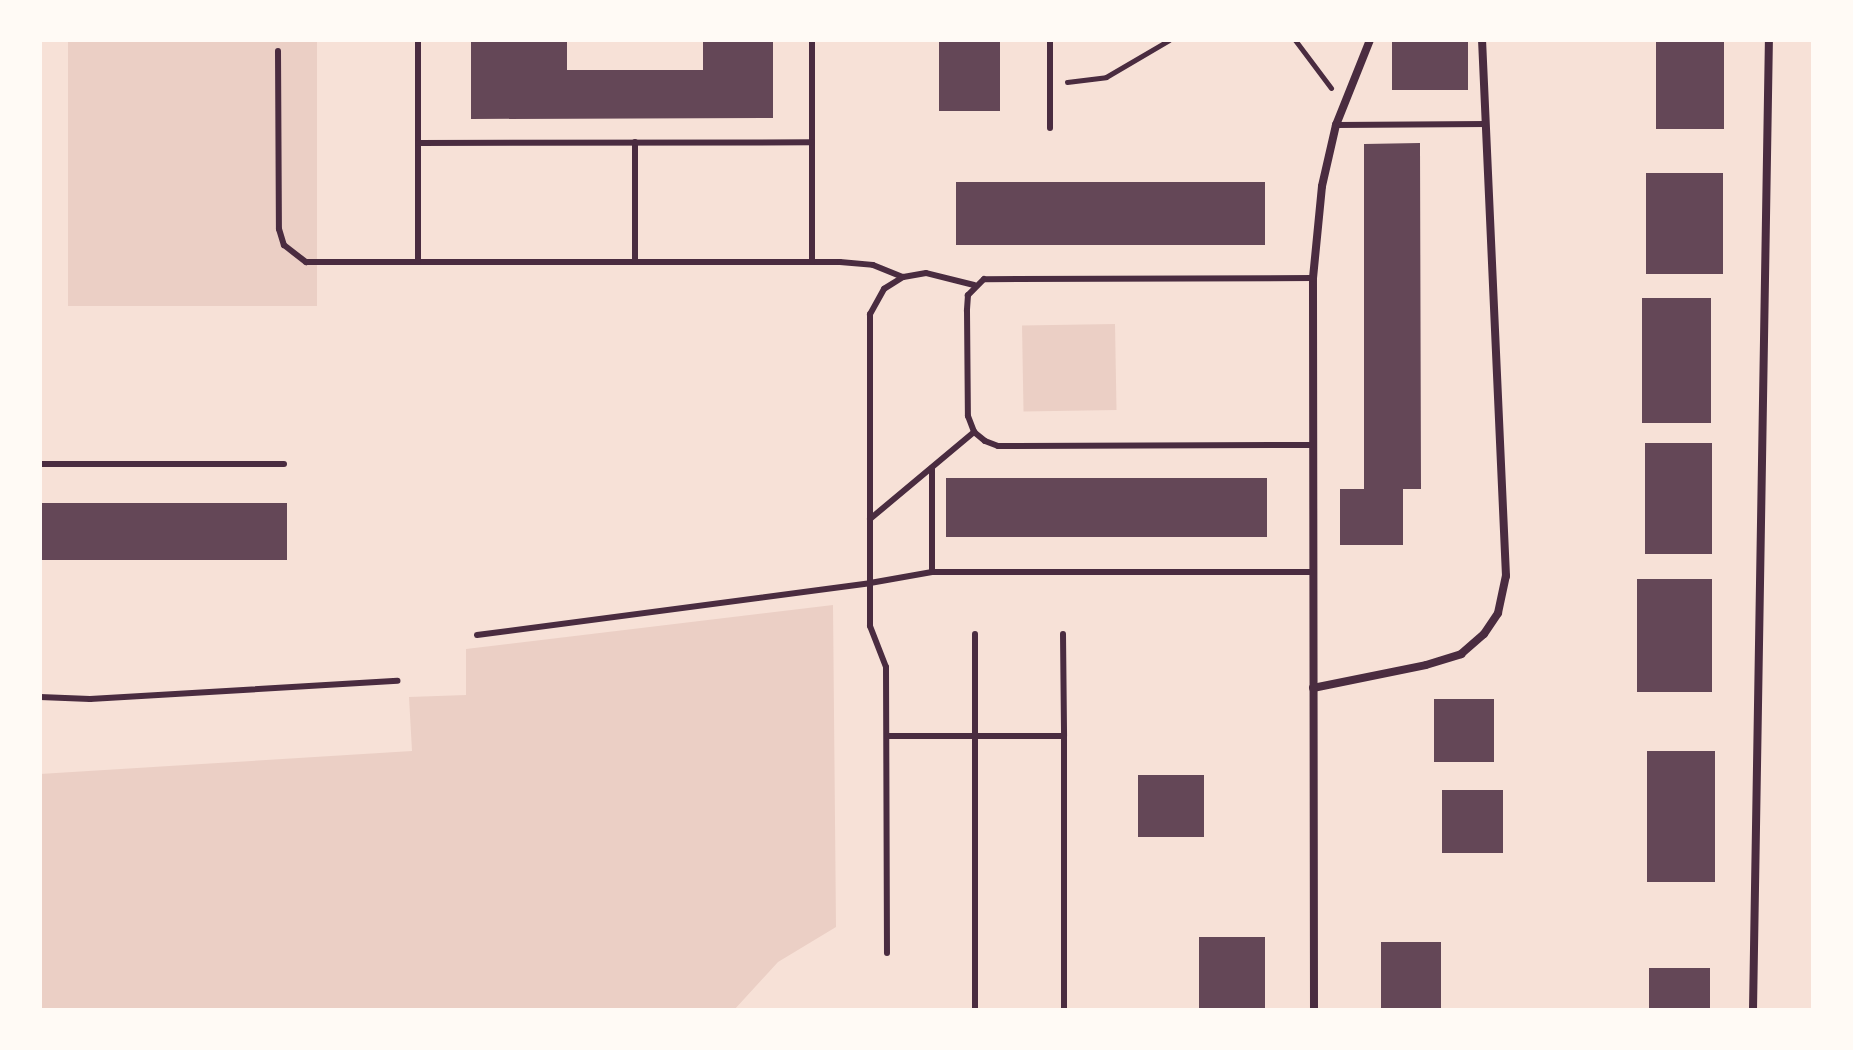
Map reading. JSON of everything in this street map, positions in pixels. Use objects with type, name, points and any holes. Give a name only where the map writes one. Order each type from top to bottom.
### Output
[{"type":"street","points":[[1314,1010],[1313,278],[1322,186],[1336,125],[1370,40]]},
{"type":"street","points":[[1313,688],[1426,665],[1461,654],[1484,634],[1498,613],[1506,576],[1482,40]]},
{"type":"street","points":[[1753,1010],[1769,40]]},
{"type":"lane","points":[[418,40],[418,262]]},
{"type":"lane","points":[[812,40],[812,261]]},
{"type":"lane","points":[[1050,40],[1050,128]]},
{"type":"lane","points":[[278,51],[279,229],[284,245],[306,262],[812,261],[860,263],[903,277]]},
{"type":"lane","points":[[1336,125],[1486,124]]},
{"type":"lane","points":[[635,142],[635,262]]},
{"type":"lane","points":[[418,143],[812,142]]},
{"type":"lane","points":[[887,953],[886,667],[871,631],[870,314],[884,289],[903,277],[926,273],[974,285]]},
{"type":"lane","points":[[1313,278],[984,279],[974,285],[968,295],[967,311],[968,416],[974,432],[998,446],[1313,445]]},
{"type":"lane","points":[[870,519],[974,432]]},
{"type":"lane","points":[[40,464],[284,464]]},
{"type":"lane","points":[[932,467],[932,572]]},
{"type":"lane","points":[[477,635],[932,572],[1313,572]]},
{"type":"lane","points":[[975,634],[975,1010]]},
{"type":"lane","points":[[1063,634],[1064,1010]]},
{"type":"lane","points":[[40,697],[90,699],[397,681]]},
{"type":"lane","points":[[887,736],[1064,736]]},
{"type":"path","points":[[1050,82],[1099,79],[1169,40]]},
{"type":"path","points":[[1295,40],[1343,105]]},
{"type":"shaded area","points":[[68,40],[317,40],[317,306],[68,306]]},
{"type":"shaded area","points":[[1115,324],[1117,410],[1024,412],[1022,326]]},
{"type":"shaded area","points":[[833,605],[836,927],[778,962],[734,1010],[40,1010],[40,774],[412,751],[409,697],[466,695],[466,649]]},
{"type":"building","points":[[471,40],[567,40],[567,70],[703,70],[703,40],[773,40],[773,118],[471,119]]},
{"type":"building","points":[[939,40],[1000,40],[1000,111],[939,111]]},
{"type":"building","points":[[1392,40],[1468,40],[1468,90],[1392,90]]},
{"type":"building","points":[[1656,40],[1724,40],[1724,129],[1656,129]]},
{"type":"building","points":[[1420,143],[1421,489],[1403,489],[1403,545],[1340,545],[1340,489],[1364,489],[1364,144]]},
{"type":"building","points":[[1646,173],[1723,173],[1723,274],[1646,274]]},
{"type":"building","points":[[956,182],[1265,182],[1265,245],[956,245]]},
{"type":"building","points":[[1642,298],[1711,298],[1711,423],[1642,423]]},
{"type":"building","points":[[1645,443],[1712,443],[1712,554],[1645,554]]},
{"type":"building","points":[[946,478],[1267,478],[1267,537],[946,537]]},
{"type":"building","points":[[40,503],[287,503],[287,560],[40,560]]},
{"type":"building","points":[[1637,579],[1712,579],[1712,692],[1637,692]]},
{"type":"building","points":[[1434,699],[1494,699],[1494,762],[1434,762]]},
{"type":"building","points":[[1647,751],[1715,751],[1715,882],[1647,882]]},
{"type":"building","points":[[1138,775],[1204,775],[1204,837],[1138,837]]},
{"type":"building","points":[[1442,790],[1503,790],[1503,853],[1442,853]]},
{"type":"building","points":[[1199,937],[1265,937],[1265,1010],[1199,1010]]},
{"type":"building","points":[[1381,942],[1441,942],[1441,1010],[1381,1010]]},
{"type":"building","points":[[1649,968],[1710,968],[1710,1010],[1649,1010]]}]
